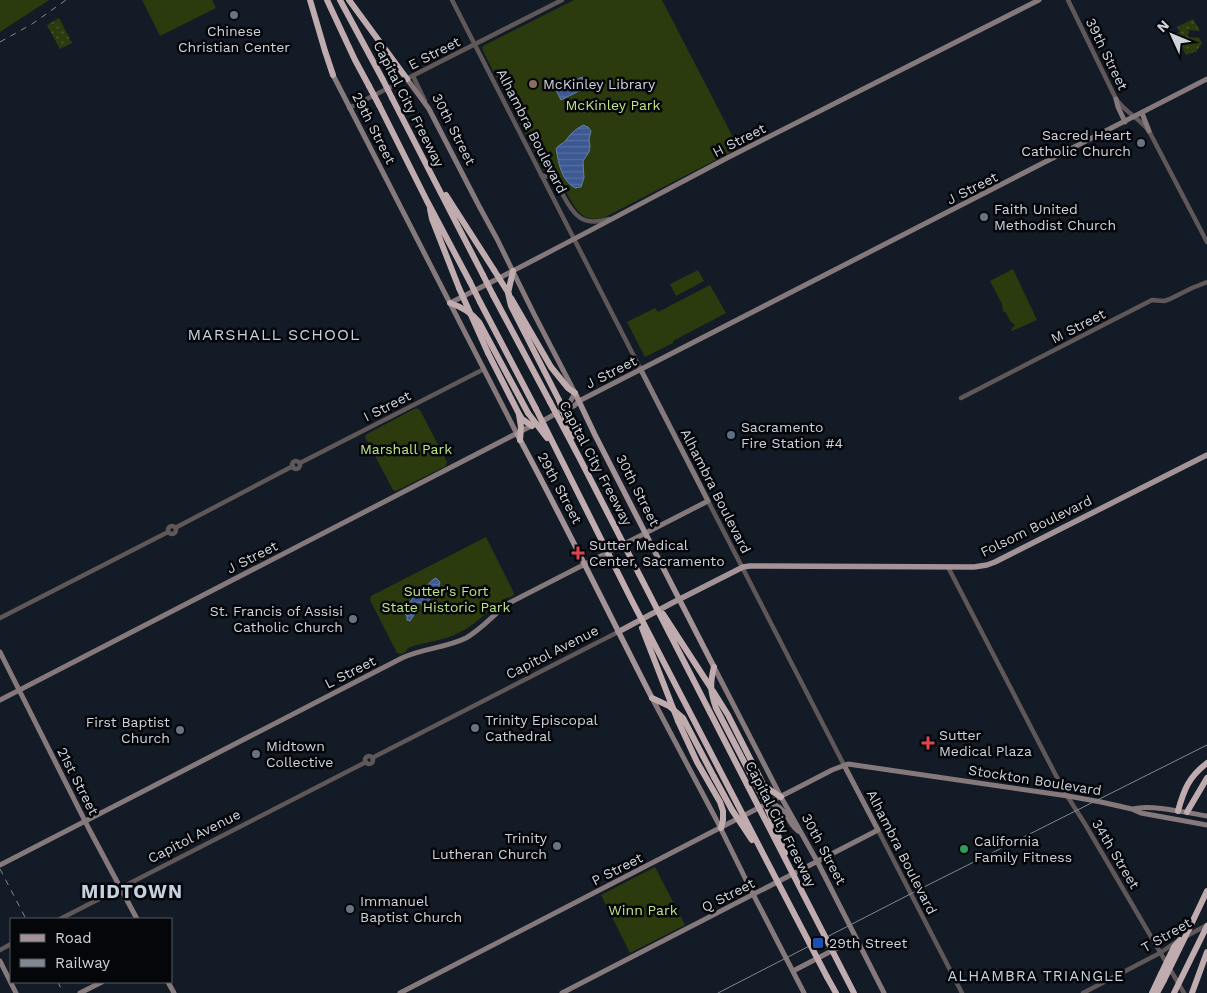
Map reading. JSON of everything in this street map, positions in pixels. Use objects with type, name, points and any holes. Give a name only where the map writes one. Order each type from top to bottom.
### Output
[{"type":"highway","points":[[310,0],[333,75]]},
{"type":"highway","name":"Capital City Freeway","points":[[326,0],[403,151],[443,237],[470,282],[631,599],[836,993]]},
{"type":"highway","name":"Capital City Freeway","points":[[340,0],[426,164],[462,227],[483,275],[579,457],[854,993]]},
{"type":"highway","points":[[349,0],[410,78]]},
{"type":"highway","points":[[462,227],[494,270],[544,357],[568,388],[575,393]]},
{"type":"highway","points":[[443,237],[459,288],[488,353],[522,419],[532,426]]},
{"type":"highway","points":[[514,271],[508,293],[511,306],[559,400],[579,457]]},
{"type":"highway","points":[[450,303],[464,309],[479,322],[528,413],[558,454]]},
{"type":"highway","points":[[519,414],[519,435]]},
{"type":"highway","points":[[646,588],[722,706],[763,784],[781,797]]},
{"type":"highway","points":[[631,599],[675,713],[697,762],[720,802],[723,811],[721,828]]},
{"type":"highway","points":[[714,667],[710,684],[716,708],[767,801],[790,868]]},
{"type":"highway","points":[[652,698],[669,706],[683,718],[736,816],[768,863]]},
{"type":"highway","points":[[1178,811],[1189,781],[1207,763]]},
{"type":"highway","points":[[1187,812],[1207,778]]},
{"type":"highway","points":[[1152,993],[1189,929],[1207,891]]},
{"type":"highway","points":[[1174,993],[1207,926]]},
{"type":"highway","points":[[1192,993],[1207,952]]},
{"type":"highway","points":[[1157,993],[1162,977]]},
{"type":"main road","name":"H Street","points":[[450,303],[743,150],[1039,0]]},
{"type":"main road","name":"29th Street","points":[[333,75],[552,498],[618,632],[721,828],[804,993]]},
{"type":"main road","name":"30th Street","points":[[410,78],[429,109],[514,271],[595,435],[884,993]]},
{"type":"main road","name":"J Street","points":[[0,700],[519,435],[562,410],[568,410],[579,401],[1207,79]]},
{"type":"main road","points":[[1116,100],[1125,122]]},
{"type":"main road","points":[[1142,113],[1149,131]]},
{"type":"main road","name":"Alhambra Boulevard","points":[[641,370],[708,501]]},
{"type":"main road","points":[[562,410],[575,393]]},
{"type":"main road","name":"Folsom Boulevard","points":[[743,567],[802,565],[984,566],[1207,455]]},
{"type":"main road","name":"L Street","points":[[0,865],[404,657],[464,638],[509,603],[708,501]]},
{"type":"main road","name":"Capitol Avenue","points":[[618,632],[743,567]]},
{"type":"main road","name":"21st Street","points":[[0,652],[136,918]]},
{"type":"main road","name":"Alhambra Boulevard","points":[[844,764],[878,830]]},
{"type":"main road","name":"Stockton Boulevard","points":[[844,764],[1068,796],[1132,809],[1141,813],[1207,825]]},
{"type":"main road","name":"P Street","points":[[400,993],[721,828],[767,801],[781,797],[844,764]]},
{"type":"main road","points":[[767,801],[775,804],[782,810],[795,830],[801,833]]},
{"type":"main road","name":"Stockton Boulevard","points":[[1132,809],[1140,807],[1207,816]]},
{"type":"main road","name":"Q Street","points":[[562,993],[878,830]]},
{"type":"main road","points":[[793,971],[845,944],[858,942]]},
{"type":"main road","points":[[0,961],[10,981]]},
{"type":"main road","points":[[80,993],[100,983]]},
{"type":"street","name":"Alhambra Boulevard","points":[[452,0],[641,370]]},
{"type":"street","name":"E Street","points":[[350,108],[562,0]]},
{"type":"street","name":"39th Street","points":[[1068,0],[1116,100],[1149,131],[1207,242]]},
{"type":"street","points":[[541,174],[556,181],[572,211],[581,219],[593,222],[612,218]]},
{"type":"street","name":"M Street","points":[[961,398],[1152,300],[1170,299],[1207,282]]},
{"type":"street","name":"I Street","points":[[0,618],[168,532],[173,533],[176,528],[293,466],[295,469],[298,469],[300,463],[484,369]]},
{"type":"street","name":"Alhambra Boulevard","points":[[708,501],[844,764]]},
{"type":"street","name":"34th Street","points":[[948,566],[1064,791],[1184,993]]},
{"type":"street","points":[[956,581],[958,572],[963,566]]},
{"type":"street","name":"Capitol Avenue","points":[[62,918],[366,762],[368,764],[371,763],[372,758],[618,632]]},
{"type":"street","name":"Alhambra Boulevard","points":[[878,830],[962,993]]},
{"type":"street","name":"T Street","points":[[1083,993],[1207,926]]},
{"type":"green space","points":[[0,0],[49,0],[0,32]]},
{"type":"green space","points":[[142,0],[212,0],[216,8],[160,36]]},
{"type":"green space","name":"McKinley Park","points":[[574,0],[662,0],[737,145],[737,149],[605,217],[595,219],[581,214],[558,180],[544,171],[482,49],[483,46]]},
{"type":"green space","points":[[59,18],[72,43],[60,49],[47,25]]},
{"type":"green space","points":[[1193,19],[1200,31],[1189,30],[1188,37],[1199,38],[1202,43],[1196,52],[1186,55],[1175,34],[1180,32],[1177,27]]},
{"type":"green space","points":[[1013,269],[1037,320],[1012,331],[1015,325],[1003,311],[1002,304],[990,281]]},
{"type":"green space","points":[[698,270],[704,281],[676,296],[670,284]]},
{"type":"green space","points":[[710,285],[726,313],[645,357],[627,322],[655,308],[658,312]]},
{"type":"green space","name":"Marshall Park","points":[[416,408],[420,410],[447,462],[446,466],[396,491],[393,490],[365,437],[367,434]]},
{"type":"green space","name":"Sutter's Fort State Historic Park","points":[[486,537],[514,593],[513,596],[494,606],[460,632],[446,638],[413,646],[401,654],[397,653],[370,600],[371,596]]},
{"type":"green space","name":"Winn Park","points":[[655,867],[685,925],[630,953],[601,895]]},
{"type":"water","points":[[582,77],[587,87],[561,100],[556,90]]},
{"type":"water","points":[[583,125],[591,131],[590,146],[589,152],[583,161],[584,178],[581,187],[575,188],[570,185],[564,176],[556,149]]},
{"type":"water","points":[[436,578],[440,582],[438,588],[426,608],[418,602],[416,612],[410,621],[407,620],[407,616],[404,613],[408,604],[415,596],[423,599],[428,584]]},
{"type":"tram line","points":[[718,993],[1207,745]]},
{"type":"railway","points":[[0,42],[32,24],[66,0]]},
{"type":"railway","points":[[0,869],[25,918]]},
{"type":"railway","points":[[58,983],[63,993]]},
{"type":"place","name":"Chinese Christian Center","points":[[234,15]]},
{"type":"place","name":"McKinley Library","points":[[533,84]]},
{"type":"place","name":"Sacred Heart Catholic Church","points":[[1141,143]]},
{"type":"place","name":"Faith United Methodist Church","points":[[984,217]]},
{"type":"place","name":"Sacramento Fire Station #4","points":[[731,435]]},
{"type":"place","name":"Sutter Medical Center, Sacramento","points":[[578,553]]},
{"type":"place","name":"St. Francis of Assisi Catholic Church","points":[[353,619]]},
{"type":"place","name":"Trinity Episcopal Cathedral","points":[[475,728]]},
{"type":"place","name":"First Baptist Church","points":[[180,730]]},
{"type":"place","name":"Sutter Medical Plaza","points":[[928,743]]},
{"type":"place","name":"Midtown Collective","points":[[256,754]]},
{"type":"place","name":"Trinity Lutheran Church","points":[[557,846]]},
{"type":"place","name":"California Family Fitness","points":[[964,849]]},
{"type":"place","name":"Immanuel Baptist Church","points":[[350,909]]},
{"type":"place","name":"29th Street","points":[[818,943]]},
{"type":"district","name":"MARSHALL SCHOOL","points":[[274,334]]},
{"type":"district","name":"MIDTOWN","points":[[132,891]]},
{"type":"district","name":"ALHAMBRA TRIANGLE","points":[[1036,976]]}]
